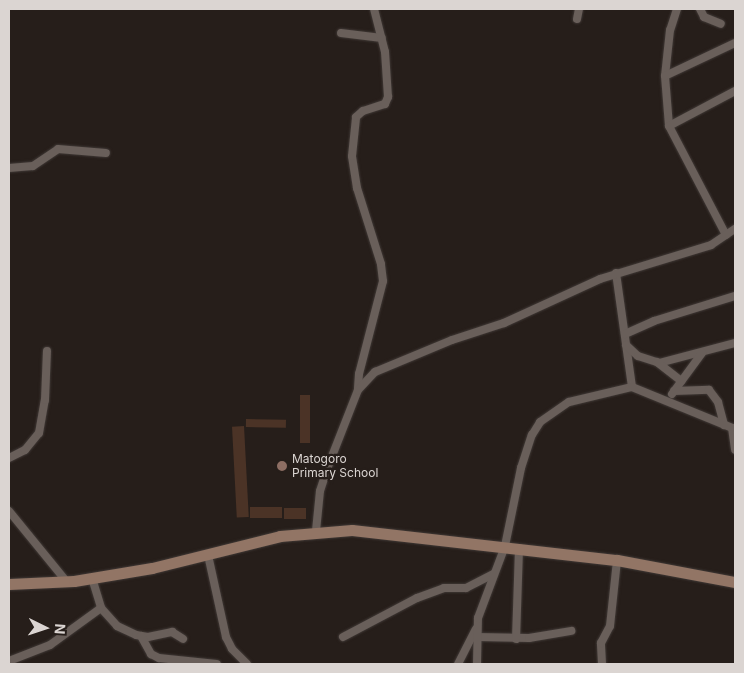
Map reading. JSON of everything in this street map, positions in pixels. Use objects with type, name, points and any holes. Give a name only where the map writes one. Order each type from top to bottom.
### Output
[{"type":"street","points":[[316,531],[320,491],[358,390],[358,374],[383,281],[353,169],[352,129],[356,117],[363,111],[385,104],[388,97],[382,38],[374,9]]},
{"type":"street","points":[[577,19],[579,9]]},
{"type":"street","points":[[677,9],[670,30],[665,76],[669,126],[726,235]]},
{"type":"street","points":[[700,9],[704,17],[721,24]]},
{"type":"street","points":[[341,32],[382,38]]},
{"type":"street","points":[[665,76],[735,43]]},
{"type":"street","points":[[669,126],[735,91]]},
{"type":"street","points":[[9,168],[33,166],[58,149],[106,152]]},
{"type":"street","points":[[358,390],[375,372],[391,364],[504,324],[572,289],[616,273],[711,245],[735,230]]},
{"type":"street","points":[[616,273],[632,387]]},
{"type":"street","points":[[625,334],[654,321],[735,296]]},
{"type":"street","points":[[657,362],[702,353],[735,343]]},
{"type":"street","points":[[626,346],[638,356],[657,362],[695,389]]},
{"type":"street","points":[[9,458],[25,450],[39,433],[45,400],[47,351]]},
{"type":"street","points":[[668,400],[702,353]]},
{"type":"street","points":[[458,664],[477,627],[505,546],[521,468],[532,435],[540,422],[569,402],[632,387],[668,400],[730,427]]},
{"type":"street","points":[[674,391],[695,389],[712,393],[730,427],[735,450]]},
{"type":"street","points":[[9,511],[66,581]]},
{"type":"street","points":[[9,584],[92,578],[208,554],[280,536],[316,531],[352,530],[616,560],[735,582]]},
{"type":"street","points":[[516,639],[518,548]]},
{"type":"street","points":[[208,554],[226,637],[232,649],[247,664]]},
{"type":"street","points":[[602,664],[601,643],[610,626],[616,560]]},
{"type":"street","points":[[343,638],[417,598],[444,588],[466,588],[494,574]]},
{"type":"street","points":[[92,578],[101,608],[117,626],[141,636],[172,632],[183,639]]},
{"type":"street","points":[[9,661],[50,645],[101,608]]},
{"type":"street","points":[[477,627],[477,664]]},
{"type":"street","points":[[477,637],[516,639],[571,631]]},
{"type":"street","points":[[141,636],[151,654],[159,658],[217,664]]},
{"type":"building","points":[[300,395],[310,395],[310,443],[300,443]]},
{"type":"building","points":[[246,419],[286,420],[286,428],[246,427]]},
{"type":"building","points":[[244,426],[249,517],[237,518],[232,427]]},
{"type":"building","points":[[250,507],[282,507],[282,518],[250,518]]},
{"type":"building","points":[[284,508],[306,508],[306,519],[284,519]]},
{"type":"place","name":"Matogoro Primary School","points":[[282,466]]}]
